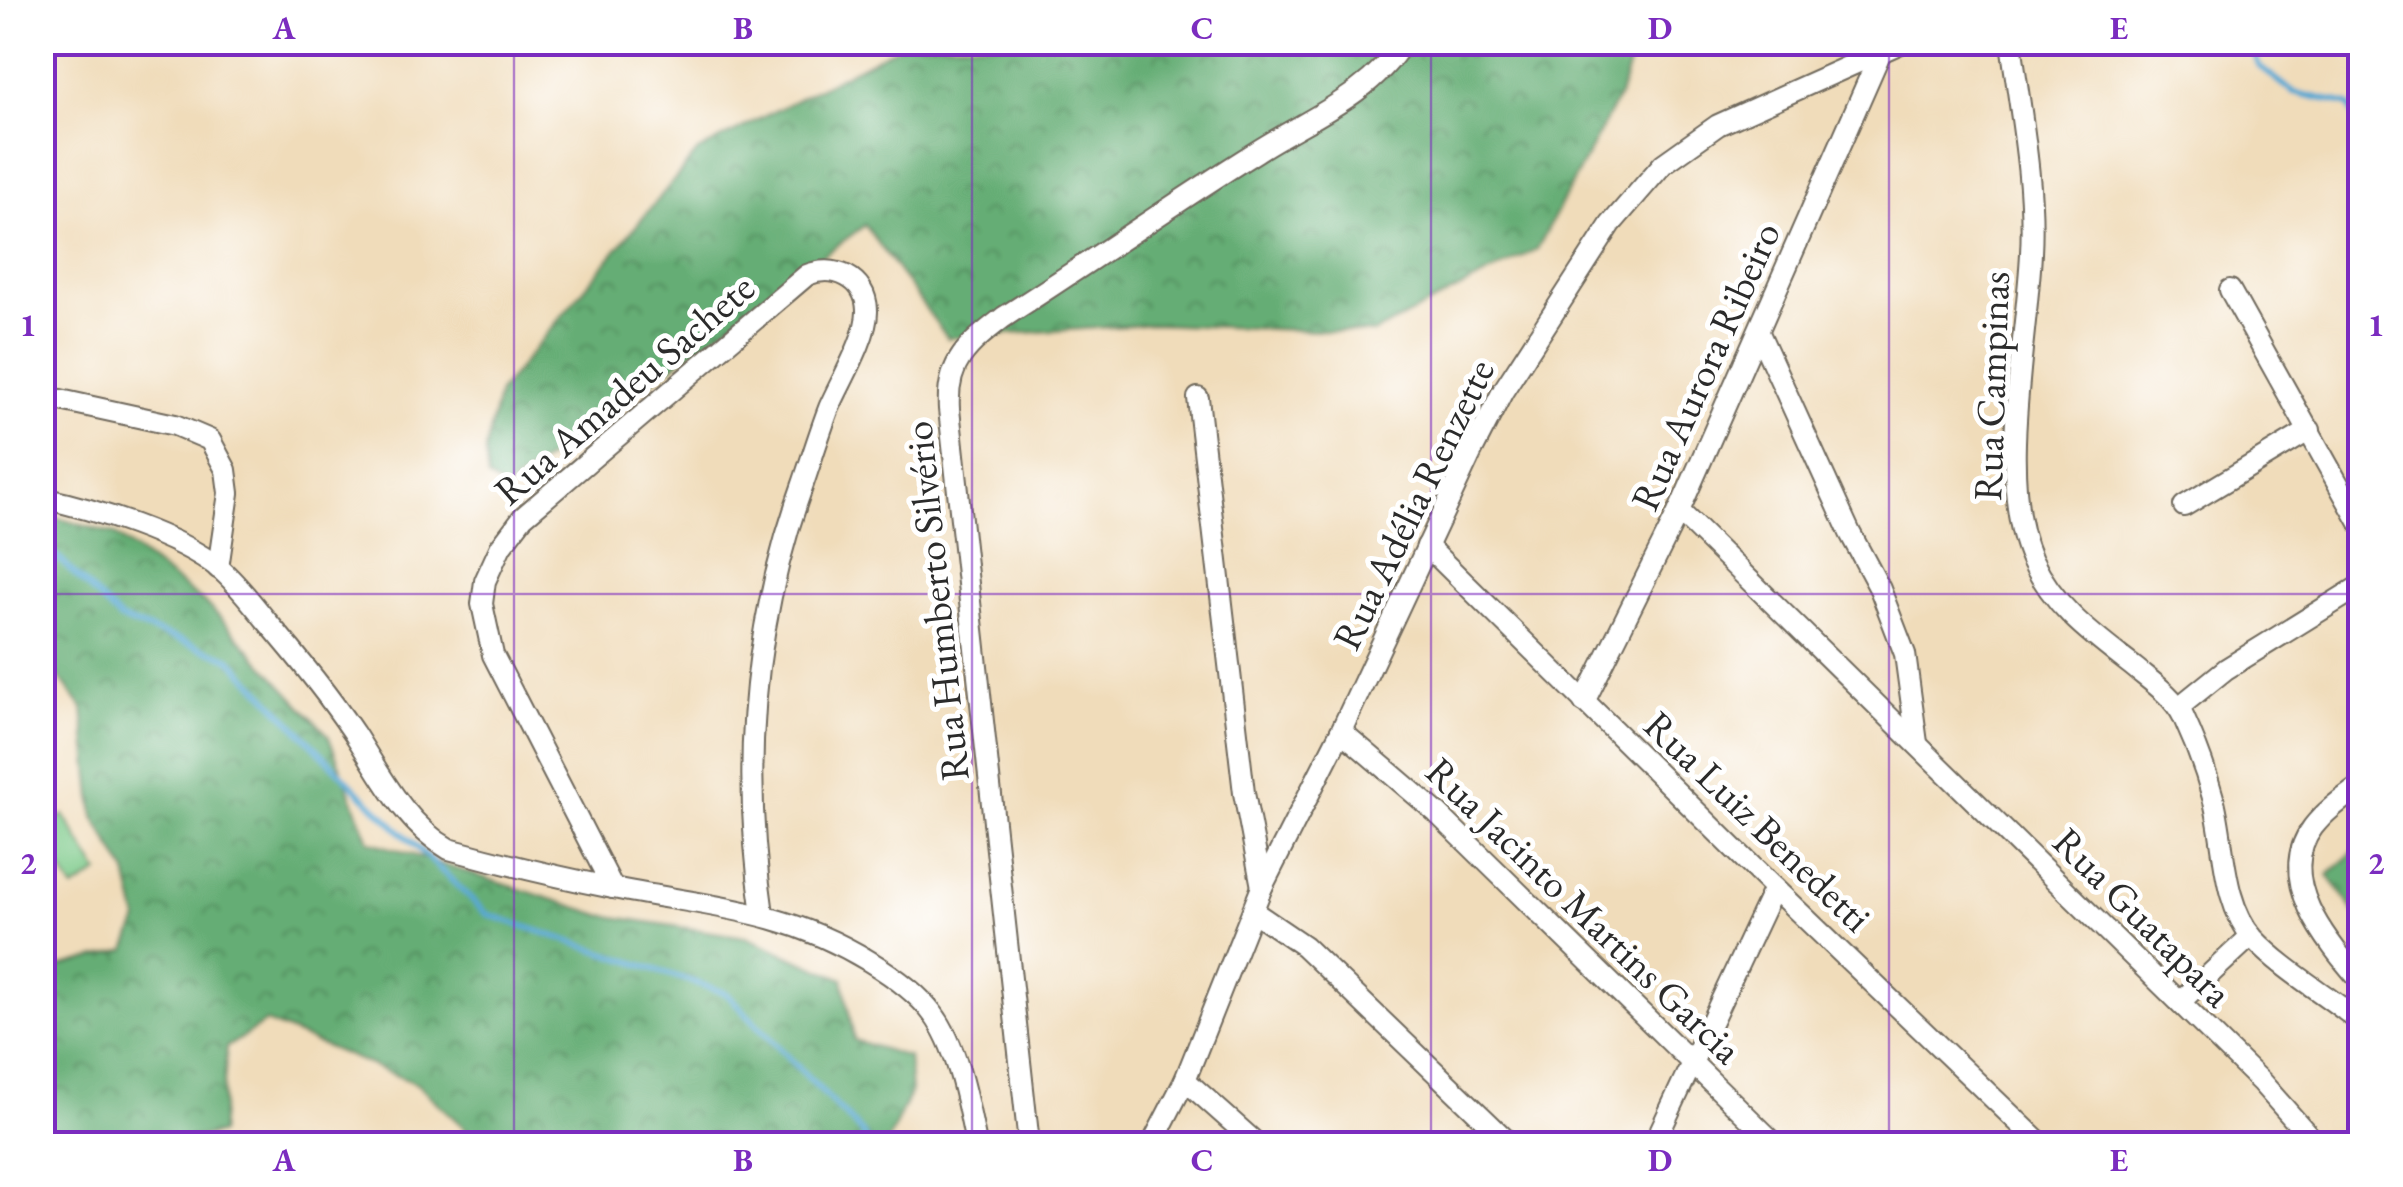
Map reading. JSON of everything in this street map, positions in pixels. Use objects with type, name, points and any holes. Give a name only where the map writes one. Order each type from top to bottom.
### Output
[{"type":"street","name":"Rua Humberto Silvério","points":[[1029,1144],[949,409],[951,378],[966,348],[1004,317],[1361,88],[1382,73],[1403,42]]},
{"type":"street","name":"Rua Adélia Renzette","points":[[1152,1144],[1185,1080],[1262,888],[1503,391],[1611,224],[1663,164],[1718,125],[1904,42]]},
{"type":"street","name":"Rua Campinas","points":[[2011,42],[2028,179],[2031,252],[2014,466],[2017,512],[2030,557],[2049,593],[2068,615],[2179,707],[2202,757],[2230,884],[2251,936],[2360,1022]]},
{"type":"street","name":"Rua Aurora Ribeiro","points":[[1584,702],[1679,511],[1880,54]]},
{"type":"street","name":"Rua Amadeu Sachete","points":[[613,888],[493,654],[482,604],[492,563],[523,517],[807,275],[834,270],[849,277],[863,292],[868,309],[864,329],[828,410],[786,533],[763,635],[753,708],[751,812],[763,914]]},
{"type":"street","points":[[2230,290],[2360,523]]},
{"type":"street","points":[[1760,333],[1850,533],[1880,589],[1905,654],[1917,743]]},
{"type":"street","points":[[42,396],[176,425],[210,440],[226,470],[229,493],[218,568]]},
{"type":"street","points":[[1198,398],[1244,793],[1262,888]]},
{"type":"street","points":[[2184,506],[2310,430]]},
{"type":"street","points":[[42,498],[74,505],[163,537],[218,568],[318,684],[411,819],[427,837],[449,850],[613,888],[763,914],[798,925],[849,949],[896,978],[934,1015],[961,1075],[976,1144]]},
{"type":"street","name":"Rua Guatapara","points":[[1679,511],[2262,1083],[2316,1144]]},
{"type":"street","name":"Rua Luiz Benedetti","points":[[1428,546],[1774,888],[2041,1144]]},
{"type":"street","points":[[2179,707],[2226,670],[2360,586]]},
{"type":"street","name":"Rua Jacinto Martins Garcia","points":[[1341,731],[1438,813],[1775,1144]]},
{"type":"street","points":[[2360,786],[2328,810],[2310,830],[2302,850],[2300,882],[2309,908],[2360,980]]},
{"type":"street","points":[[1654,1144],[1774,888]]},
{"type":"street","points":[[1254,912],[1304,946],[1510,1144]]},
{"type":"street","points":[[2180,1002],[2251,936]]},
{"type":"street","points":[[1185,1080],[1257,1144]]},
{"type":"green space","points":[[905,43],[1636,43],[1619,96],[1537,249],[1373,333],[1155,324],[947,338],[865,225],[506,489],[488,478],[485,451],[499,392],[698,151]]},
{"type":"green space","points":[[43,514],[114,534],[210,607],[328,735],[369,841],[601,915],[746,937],[843,979],[854,1040],[908,1057],[911,1091],[887,1144],[482,1144],[417,1084],[266,1022],[227,1047],[220,1134],[160,1144],[43,1144],[43,971],[126,950],[138,920],[127,873],[94,817],[83,709],[43,656]]},
{"type":"green space","points":[[64,815],[99,873],[73,889],[43,839],[43,827]]},
{"type":"green space","points":[[2360,846],[2360,919],[2328,875]]},
{"type":"waterway","points":[[2250,42],[2259,66],[2293,92],[2349,105],[2360,128]]},
{"type":"waterway","points":[[42,542],[120,619],[229,658],[361,794],[487,914],[726,993],[863,1134],[868,1144]]}]
